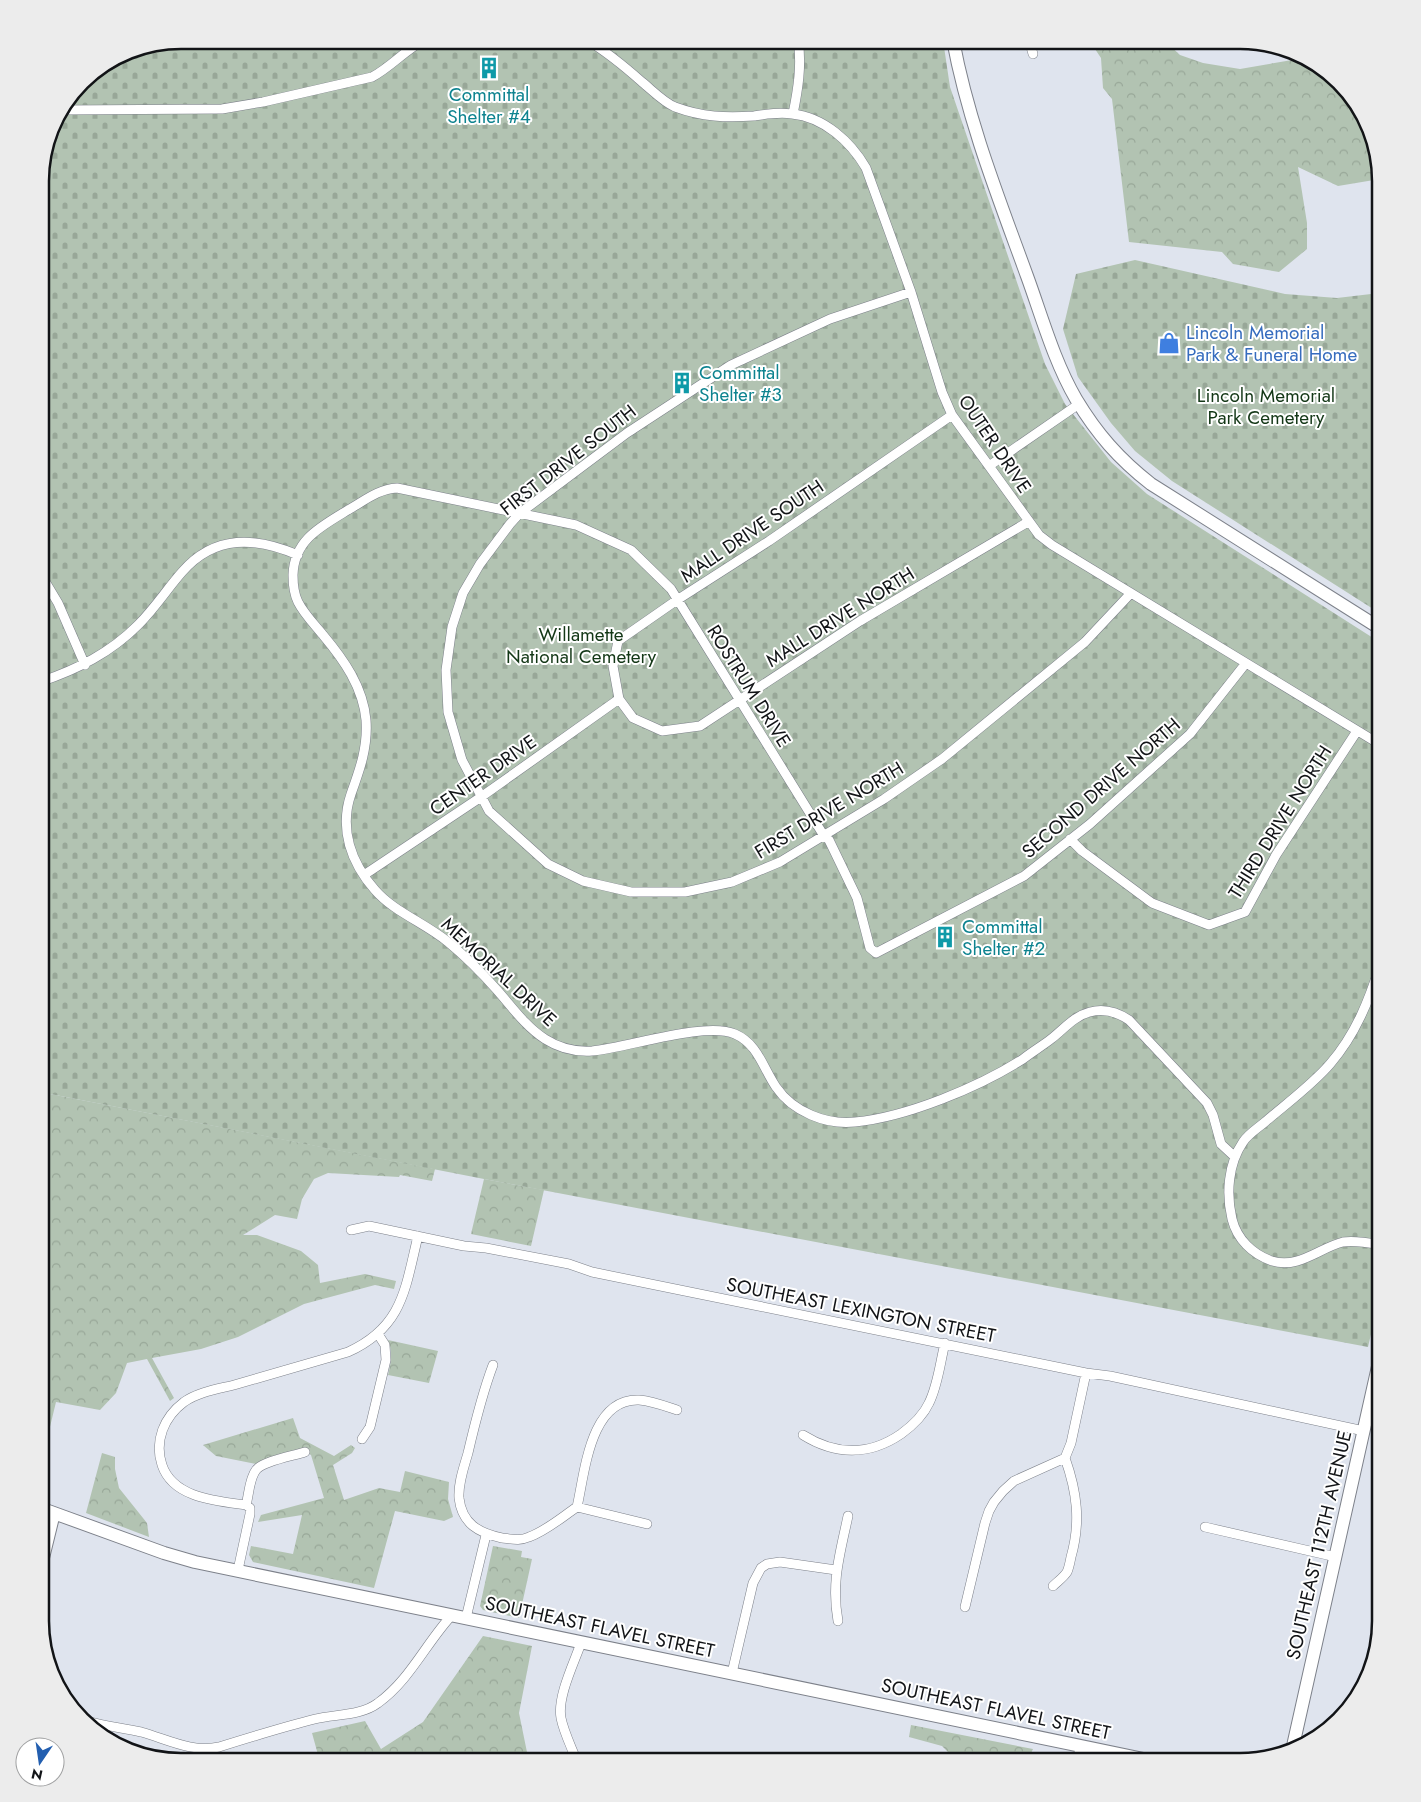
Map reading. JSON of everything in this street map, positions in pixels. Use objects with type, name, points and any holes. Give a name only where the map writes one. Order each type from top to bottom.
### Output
[{"type":"street","points":[[70,110],[209,110],[234,107],[372,77],[382,72],[409,49]]},
{"type":"street","name":"OUTER DRIVE","points":[[601,49],[616,59],[672,106],[716,117],[774,113],[793,114],[807,117],[825,125],[838,134],[858,153],[873,186],[911,292],[942,392],[952,415],[1039,535],[1052,545],[1372,739]]},
{"type":"street","points":[[793,114],[799,79],[799,49]]},
{"type":"street","points":[[955,49],[975,128],[1005,215],[1059,363],[1079,404],[1117,456],[1151,484],[1372,623]]},
{"type":"street","points":[[1032,49],[1033,54]]},
{"type":"street","name":"FIRST DRIVE SOUTH","points":[[481,797],[462,760],[448,712],[446,670],[452,628],[463,593],[480,564],[510,524],[520,513],[627,433],[730,365],[830,319],[911,292]]},
{"type":"street","points":[[989,466],[1079,404]]},
{"type":"street","name":"MALL DRIVE SOUTH","points":[[619,699],[613,666],[618,641],[677,600],[769,541],[952,415]]},
{"type":"street","name":"MEMORIAL DRIVE","points":[[520,513],[397,488],[388,488],[318,528],[302,544],[294,560],[293,587],[297,599],[302,609],[346,666],[355,681],[363,702],[366,719],[365,748],[360,771],[348,805],[346,831],[348,845],[356,864],[386,902],[446,940],[487,978],[536,1032],[552,1043],[572,1050],[590,1051],[692,1032],[716,1030],[729,1032],[740,1036],[759,1054],[778,1091],[803,1111],[830,1122],[858,1122],[904,1111],[958,1091],[1021,1060],[1052,1038],[1075,1018],[1088,1012],[1099,1010],[1120,1014],[1129,1020],[1207,1103],[1214,1115],[1221,1144],[1235,1157]]},
{"type":"street","name":"ROSTRUM DRIVE","points":[[520,513],[576,525],[631,550],[671,589],[739,701],[824,836],[829,840],[857,898],[870,948],[876,953]]},
{"type":"street","name":"MALL DRIVE NORTH","points":[[619,699],[633,718],[662,731],[700,726],[860,621],[1028,522]]},
{"type":"street","points":[[49,679],[85,665],[110,648],[138,625],[184,570],[201,556],[226,545],[250,541],[272,545],[298,555]]},
{"type":"street","points":[[49,588],[58,603],[85,665]]},
{"type":"street","name":"FIRST DRIVE NORTH","points":[[481,797],[489,810],[548,864],[583,881],[631,892],[685,892],[732,882],[780,862],[884,799],[942,759],[1085,642],[1131,593]]},
{"type":"street","name":"SECOND DRIVE NORTH","points":[[876,953],[1024,876],[1134,785],[1190,734],[1246,662]]},
{"type":"street","name":"CENTER DRIVE","points":[[364,875],[481,797],[619,699]]},
{"type":"street","name":"THIRD DRIVE NORTH","points":[[1070,839],[1082,851],[1152,904],[1209,925],[1245,912],[1276,855],[1357,730]]},
{"type":"street","points":[[1372,988],[1358,1022],[1346,1043],[1315,1079],[1244,1140],[1235,1157],[1229,1189],[1230,1209],[1234,1228],[1244,1243],[1256,1254],[1274,1261],[1291,1263],[1307,1258],[1326,1248],[1346,1242],[1372,1244]]},
{"type":"street","name":"SOUTHEAST LEXINGTON STREET","points":[[351,1230],[368,1226],[560,1263],[612,1276],[1086,1373],[1110,1376],[1364,1431]]},
{"type":"street","points":[[238,1570],[250,1508],[246,1505],[190,1494],[174,1485],[160,1459],[159,1444],[162,1431],[170,1414],[192,1397],[348,1352],[364,1345],[378,1334],[396,1312],[403,1296],[418,1236]]},
{"type":"street","points":[[362,1439],[370,1427],[386,1360],[385,1345],[378,1334]]},
{"type":"street","points":[[803,1435],[814,1442],[830,1447],[860,1451],[882,1445],[895,1438],[914,1424],[929,1404],[945,1343]]},
{"type":"street","points":[[493,1365],[483,1389],[461,1480],[459,1496],[462,1510],[467,1520],[480,1532],[486,1534],[522,1540],[538,1533],[577,1507],[592,1440],[599,1424],[616,1406],[638,1400],[653,1402],[677,1410]]},
{"type":"street","points":[[1053,1586],[1067,1572],[1077,1529],[1074,1484],[1065,1458],[1071,1443],[1086,1373]]},
{"type":"street","name":"SOUTHEAST 112TH AVENUE","points":[[1294,1741],[1372,1394]]},
{"type":"street","points":[[246,1505],[252,1478],[258,1468],[305,1452]]},
{"type":"street","points":[[965,1607],[985,1523],[994,1502],[1014,1481],[1065,1458]]},
{"type":"street","points":[[577,1507],[647,1524]]},
{"type":"street","name":"SOUTHEAST FLAVEL STREET","points":[[49,1511],[175,1557],[1115,1753]]},
{"type":"street","points":[[49,1533],[54,1513]]},
{"type":"street","points":[[838,1621],[835,1604],[836,1570],[848,1516]]},
{"type":"street","points":[[1205,1527],[1336,1557]]},
{"type":"street","points":[[466,1618],[486,1534]]},
{"type":"street","points":[[732,1674],[754,1583],[761,1568],[767,1564],[780,1562],[836,1570]]},
{"type":"street","points":[[98,1723],[139,1732],[203,1750],[317,1718],[360,1711],[375,1705],[390,1694],[416,1664],[431,1640],[452,1615]]},
{"type":"street","points":[[574,1753],[560,1712],[563,1695],[581,1643]]},
{"type":"street","points":[[1079,1753],[1081,1746]]},
{"type":"green space","name":"Willamette National Cemetery","points":[[944,49],[950,87],[1045,364],[1065,404],[1111,462],[1147,494],[1372,637],[1372,1330],[1368,1347],[484,1179],[49,1094],[49,172],[53,147],[59,130],[66,115],[76,101],[101,76],[115,66],[130,59],[164,50]]},
{"type":"green space","points":[[1095,49],[1174,49],[1180,55],[1203,63],[1240,69],[1292,60],[1320,76],[1339,94],[1350,108],[1359,123],[1368,147],[1372,180],[1338,186],[1298,167],[1307,223],[1307,249],[1279,272],[1233,264],[1222,252],[1129,242],[1112,99],[1103,88],[1101,58]]},
{"type":"green space","name":"Lincoln Memorial Park Cemetery","points":[[1135,260],[1285,294],[1337,298],[1371,294],[1372,608],[1172,481],[1135,451],[1111,423],[1078,377],[1063,329],[1076,274]]},
{"type":"green space","points":[[49,1094],[435,1169],[432,1181],[400,1175],[399,1177],[328,1173],[314,1179],[302,1199],[297,1219],[275,1215],[243,1235],[257,1235],[301,1251],[318,1265],[320,1283],[365,1274],[396,1281],[394,1289],[375,1285],[304,1304],[238,1337],[201,1349],[152,1358],[174,1398],[170,1401],[147,1359],[127,1363],[116,1393],[100,1410],[56,1402],[49,1431]]},
{"type":"green space","points":[[484,1179],[544,1190],[531,1246],[471,1234]]},
{"type":"green space","points":[[388,1340],[438,1351],[429,1383],[388,1375],[391,1349]]},
{"type":"green space","points":[[293,1418],[300,1438],[334,1456],[351,1445],[355,1448],[352,1453],[333,1465],[344,1500],[379,1488],[400,1492],[405,1471],[449,1482],[448,1499],[453,1517],[444,1521],[395,1511],[374,1588],[253,1562],[249,1555],[251,1546],[293,1554],[302,1515],[258,1522],[261,1515],[324,1498],[311,1455],[300,1449],[263,1460],[256,1464],[216,1456],[203,1445]]},
{"type":"green space","points":[[102,1453],[115,1457],[115,1469],[119,1488],[147,1523],[149,1537],[86,1513]]},
{"type":"green space","points":[[493,1546],[522,1551],[521,1557],[532,1559],[519,1618],[483,1610],[480,1606]]},
{"type":"green space","points":[[483,1636],[532,1646],[519,1713],[527,1753],[318,1753],[312,1733],[365,1721],[381,1749],[423,1722]]},
{"type":"green space","points":[[911,1725],[1033,1749],[1031,1753],[949,1753],[942,1746],[909,1737]]},
{"type":"place","name":"Committal Shelter #4","points":[[489,68]]},
{"type":"place","name":"Lincoln Memorial Park & Funeral Home","points":[[1169,343]]},
{"type":"place","name":"Committal Shelter #3","points":[[682,383]]},
{"type":"place","name":"Committal Shelter #2","points":[[945,937]]}]
